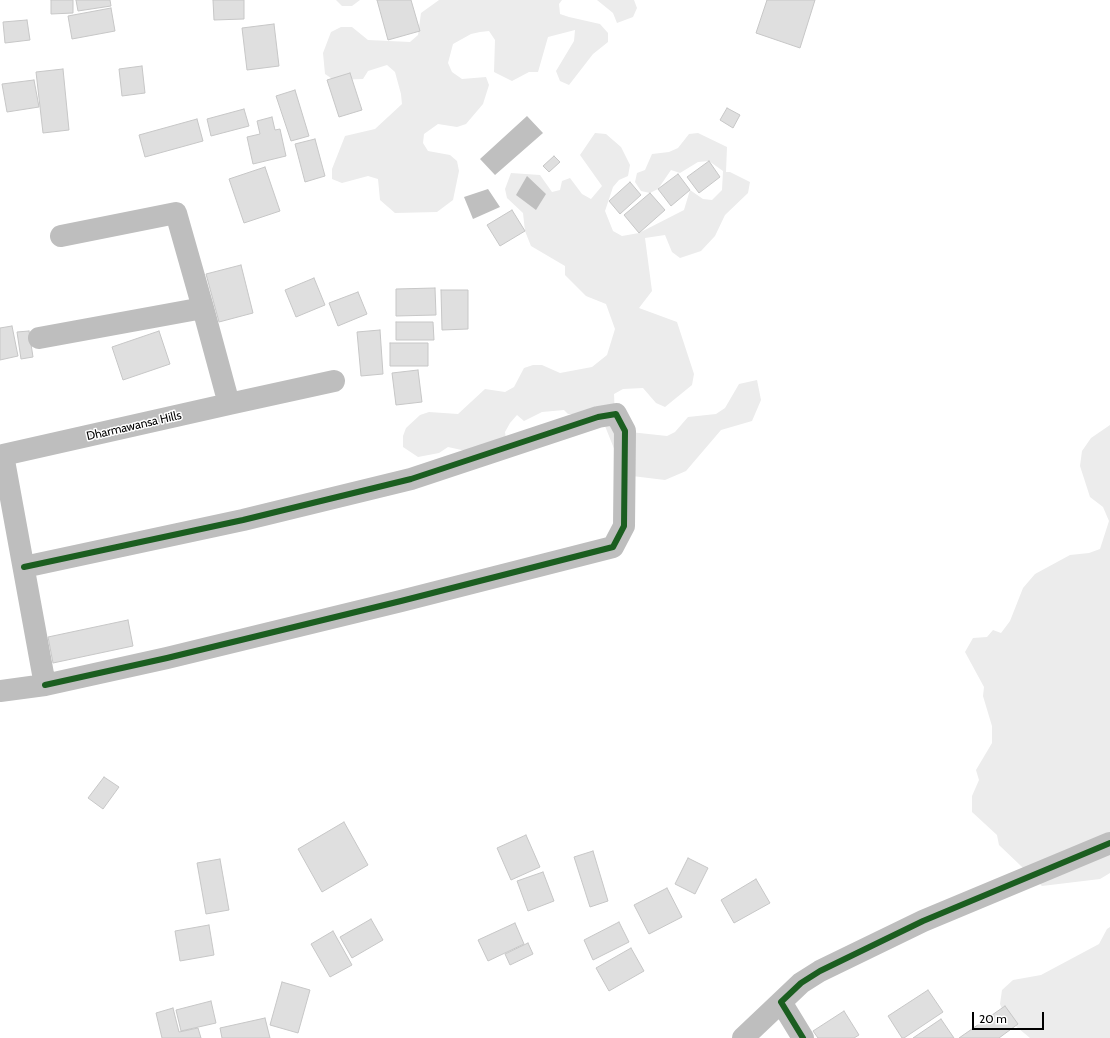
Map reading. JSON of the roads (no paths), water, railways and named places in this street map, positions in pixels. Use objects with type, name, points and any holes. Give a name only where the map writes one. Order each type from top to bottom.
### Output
[{"type":"street","points":[[61,236],[176,213],[229,404],[334,381]]},
{"type":"street","points":[[39,338],[203,308]]},
{"type":"street","name":"Dharmawansa Hills","points":[[45,685],[3,455],[229,404]]},
{"type":"street","points":[[0,691],[45,685],[167,658],[394,603],[613,547],[624,526],[625,430],[616,414],[598,417],[411,479],[243,520],[24,567]]},
{"type":"street","points":[[743,1038],[801,983],[820,971],[923,921],[1110,843]]},
{"type":"street","points":[[782,1002],[802,1038]]}]
